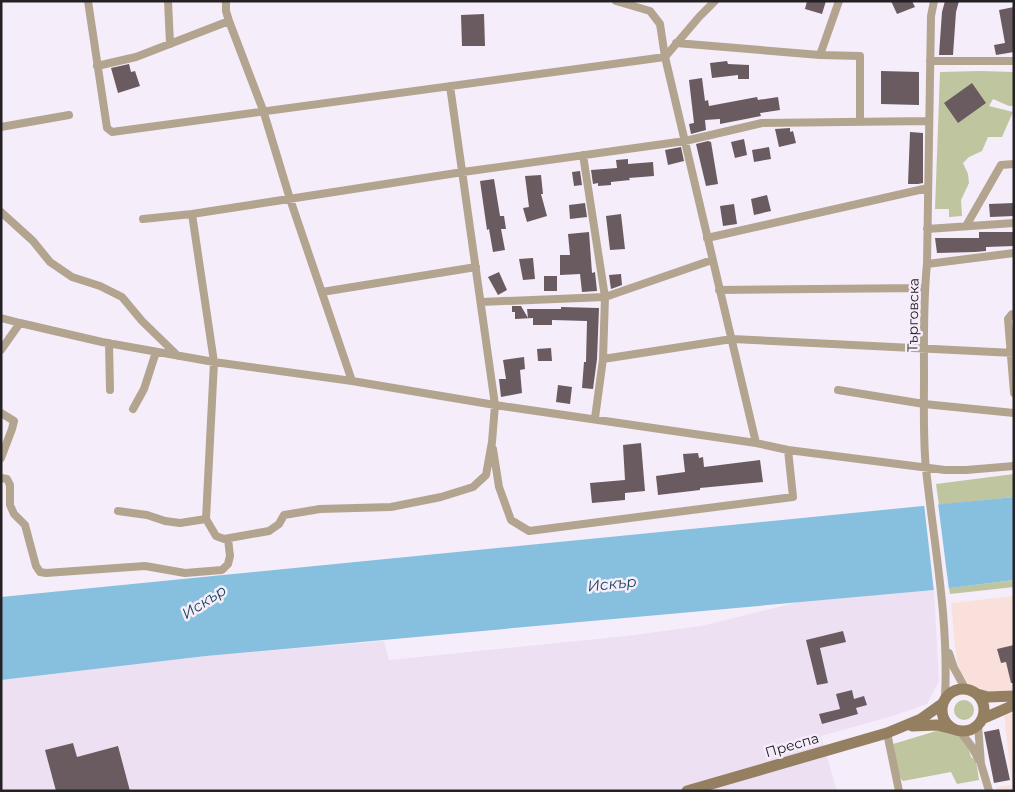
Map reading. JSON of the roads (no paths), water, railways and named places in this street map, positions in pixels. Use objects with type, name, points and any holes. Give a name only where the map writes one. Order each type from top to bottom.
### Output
[{"type":"main road","points":[[1014,696],[988,697],[965,688],[957,689],[944,700],[941,711],[947,724],[956,730],[973,729],[980,722],[1014,705]]},
{"type":"main road","points":[[977,694],[984,706],[980,722]]},
{"type":"main road","name":"Преспа","points":[[687,791],[887,733],[921,719],[944,700]]},
{"type":"main road","name":"Преспа","points":[[905,726],[923,724],[956,730]]},
{"type":"street","points":[[88,1],[107,128],[112,132],[262,110],[666,57],[699,17],[716,1]]},
{"type":"street","points":[[168,1],[170,44]]},
{"type":"street","points":[[227,1],[226,11],[229,21],[262,110],[352,381]]},
{"type":"street","points":[[616,1],[650,11],[660,24],[712,260],[756,443]]},
{"type":"street","points":[[820,55],[839,1]]},
{"type":"street","name":"Търговска","points":[[934,1],[931,16],[928,229],[924,288],[924,404],[926,468],[945,629],[944,700]]},
{"type":"street","points":[[97,66],[136,57],[229,21]]},
{"type":"street","points":[[676,44],[820,55],[860,56],[860,121]]},
{"type":"street","points":[[930,60],[1014,62]]},
{"type":"street","points":[[192,214],[214,362],[206,519],[216,536],[224,539],[269,531],[279,524],[284,515],[320,509],[391,507],[440,497],[473,487],[486,475],[492,442],[495,405],[450,86]]},
{"type":"street","points":[[1,127],[69,115]]},
{"type":"street","points":[[143,219],[192,214],[463,172],[685,141],[762,123],[929,122]]},
{"type":"street","points":[[584,155],[605,297],[603,359],[595,418]]},
{"type":"street","points":[[966,226],[1001,165],[1014,164]]},
{"type":"street","points":[[707,238],[928,188]]},
{"type":"street","points":[[2,214],[33,241],[50,262],[72,277],[100,286],[122,298],[142,321],[178,356]]},
{"type":"street","points":[[928,229],[1014,223]]},
{"type":"street","points":[[927,264],[1014,253]]},
{"type":"street","points":[[481,302],[605,297],[712,260]]},
{"type":"street","points":[[322,292],[476,267]]},
{"type":"street","points":[[719,290],[924,288]]},
{"type":"street","points":[[1014,314],[1008,319],[1014,393]]},
{"type":"street","points":[[1,318],[109,343],[178,356],[352,381],[495,405],[595,418],[756,443],[788,450],[926,468],[966,470],[1014,466]]},
{"type":"street","points":[[1,350],[20,322]]},
{"type":"street","points":[[603,359],[732,339],[1012,353]]},
{"type":"street","points":[[109,343],[110,390]]},
{"type":"street","points":[[133,409],[144,389],[156,352]]},
{"type":"street","points":[[838,390],[924,404],[1014,413]]},
{"type":"street","points":[[1,413],[14,421],[1,458]]},
{"type":"street","points":[[492,442],[499,487],[511,520],[529,532],[793,497],[788,450]]},
{"type":"street","points":[[1,478],[7,479],[10,485],[10,505],[14,514],[25,525],[36,566],[40,572],[145,566],[185,573],[222,570],[228,564],[230,556],[228,538]]},
{"type":"street","points":[[118,511],[147,515],[165,521],[180,523],[206,519]]},
{"type":"street","name":"Търговска","points":[[945,629],[954,668],[965,688]]},
{"type":"street","points":[[980,722],[981,764]]},
{"type":"street","points":[[956,730],[972,747],[981,764],[989,791]]},
{"type":"street","points":[[887,733],[899,791]]},
{"type":"water","name":"Искър","points":[[1014,497],[1014,580],[934,590],[206,656],[1,680],[1,597]]}]
